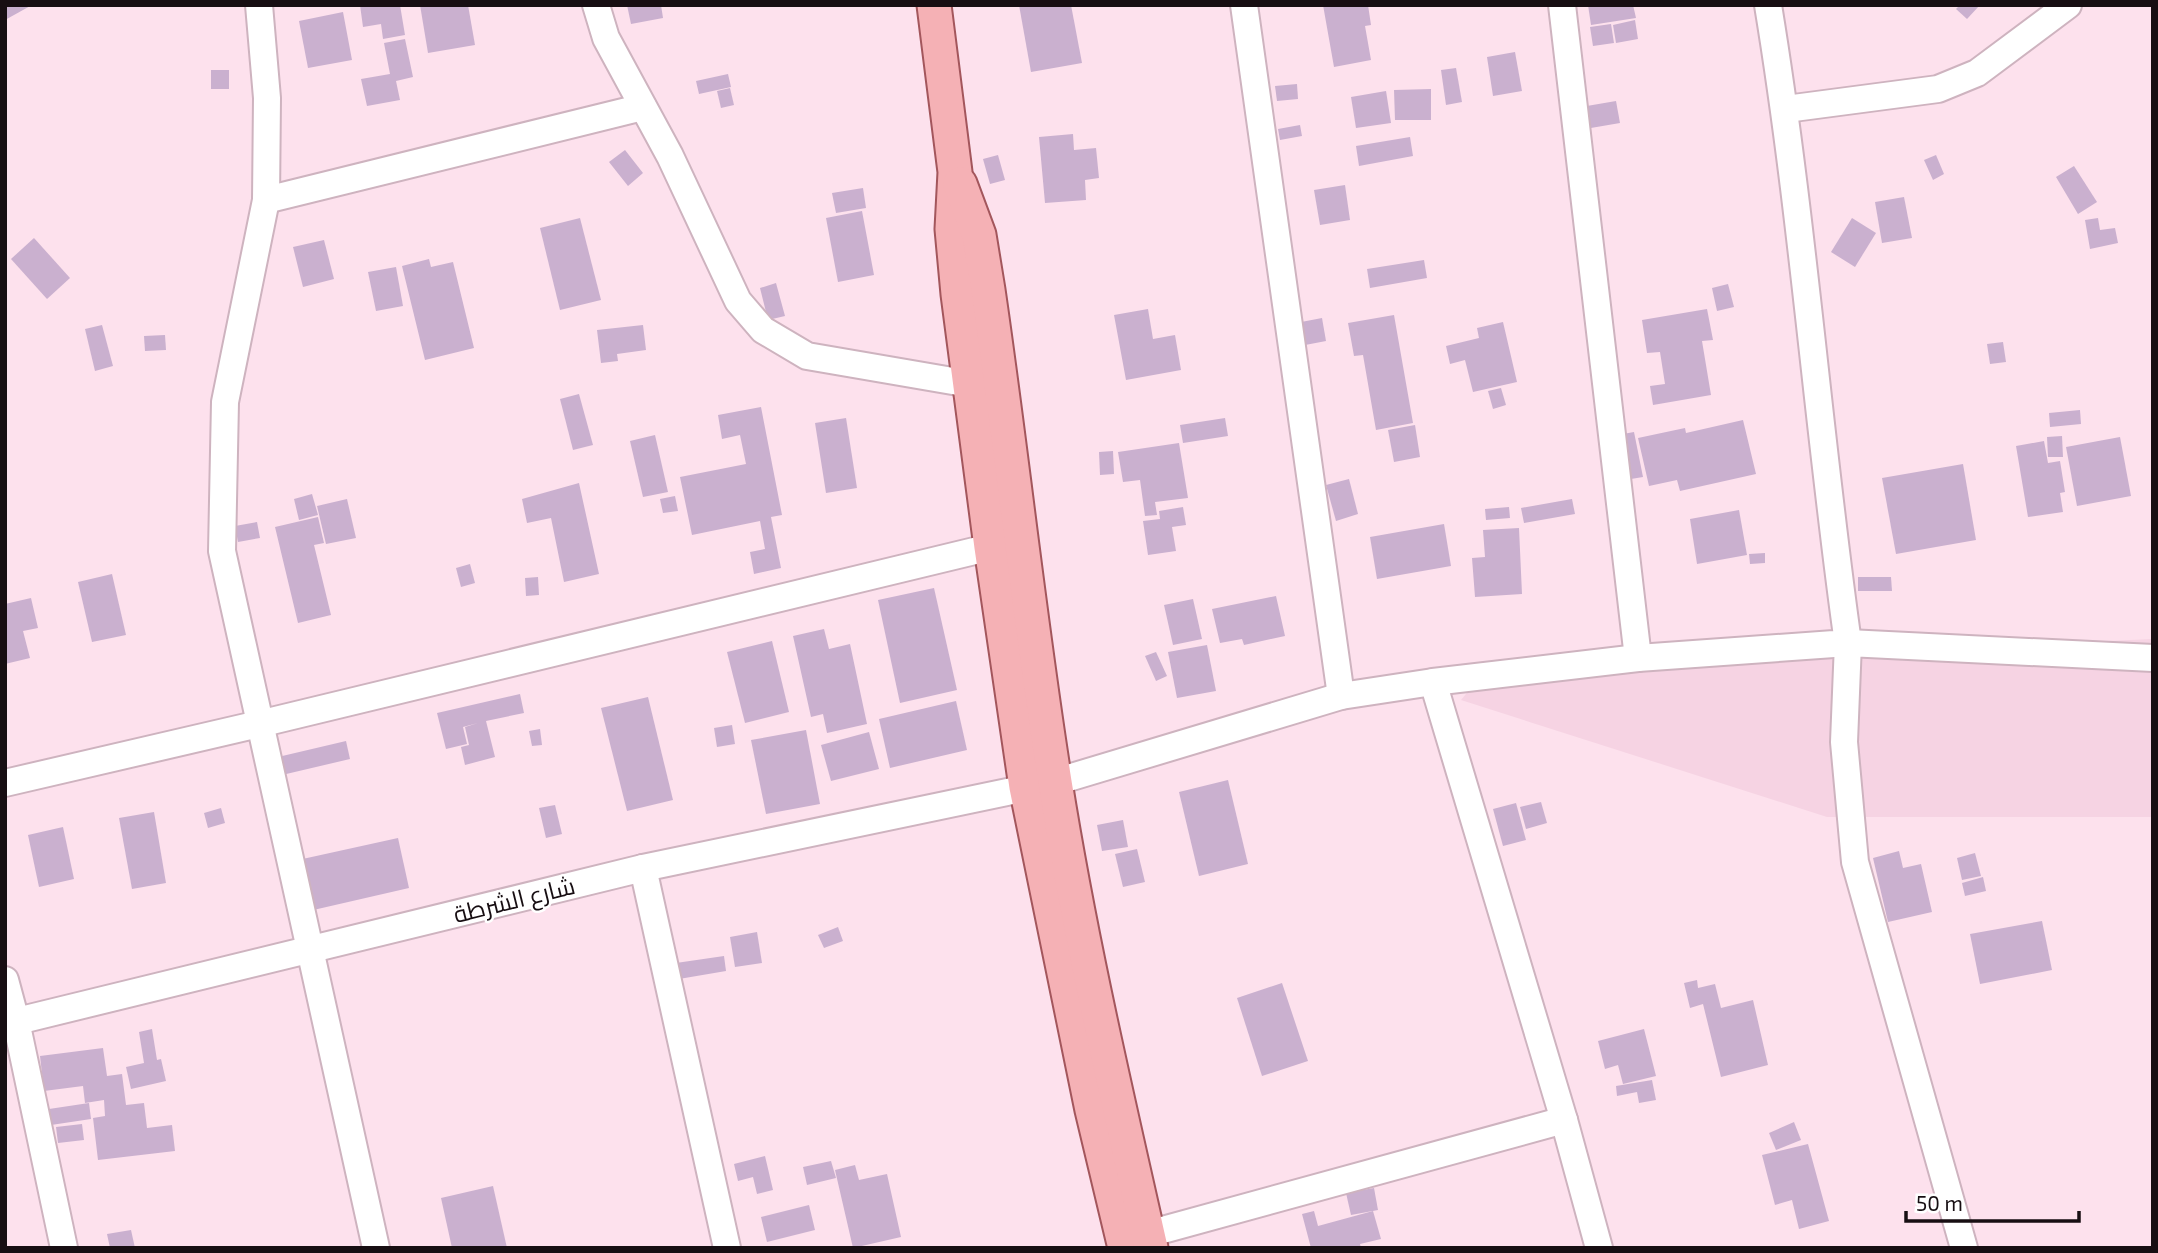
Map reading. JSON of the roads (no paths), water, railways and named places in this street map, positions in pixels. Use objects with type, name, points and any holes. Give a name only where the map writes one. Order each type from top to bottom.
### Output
[{"type":"main road","points":[[934,5],[955,172],[952,229],[954,262],[991,547],[1041,784]]},
{"type":"main road","points":[[955,172],[979,235],[988,290],[1041,784],[1089,1097],[1141,1243]]},
{"type":"street","points":[[259,5],[267,99],[266,200],[225,402],[222,551],[376,1248]]},
{"type":"street","points":[[596,5],[606,38],[670,156],[738,301],[764,330],[807,356],[970,384]]},
{"type":"street","points":[[1244,5],[1342,696]]},
{"type":"street","points":[[1562,5],[1638,658]]},
{"type":"street","points":[[1768,5],[1786,109],[1832,532],[1848,643],[1844,742],[1855,862],[1964,1248]]},
{"type":"street","points":[[1786,109],[1938,89],[1977,73],[2068,5]]},
{"type":"street","points":[[266,200],[643,107]]},
{"type":"street","points":[[5,783],[991,547]]},
{"type":"street","name":"شارع الشرطة","points":[[11,1023],[643,868],[1041,784],[1342,696],[1433,682],[1638,658],[1848,643],[2153,658]]},
{"type":"street","points":[[1433,682],[1564,1121],[1599,1248]]},
{"type":"street","points":[[643,868],[727,1248]]},
{"type":"street","points":[[5,980],[11,1023],[64,1248]]},
{"type":"street","points":[[1141,1243],[1564,1121]]}]
